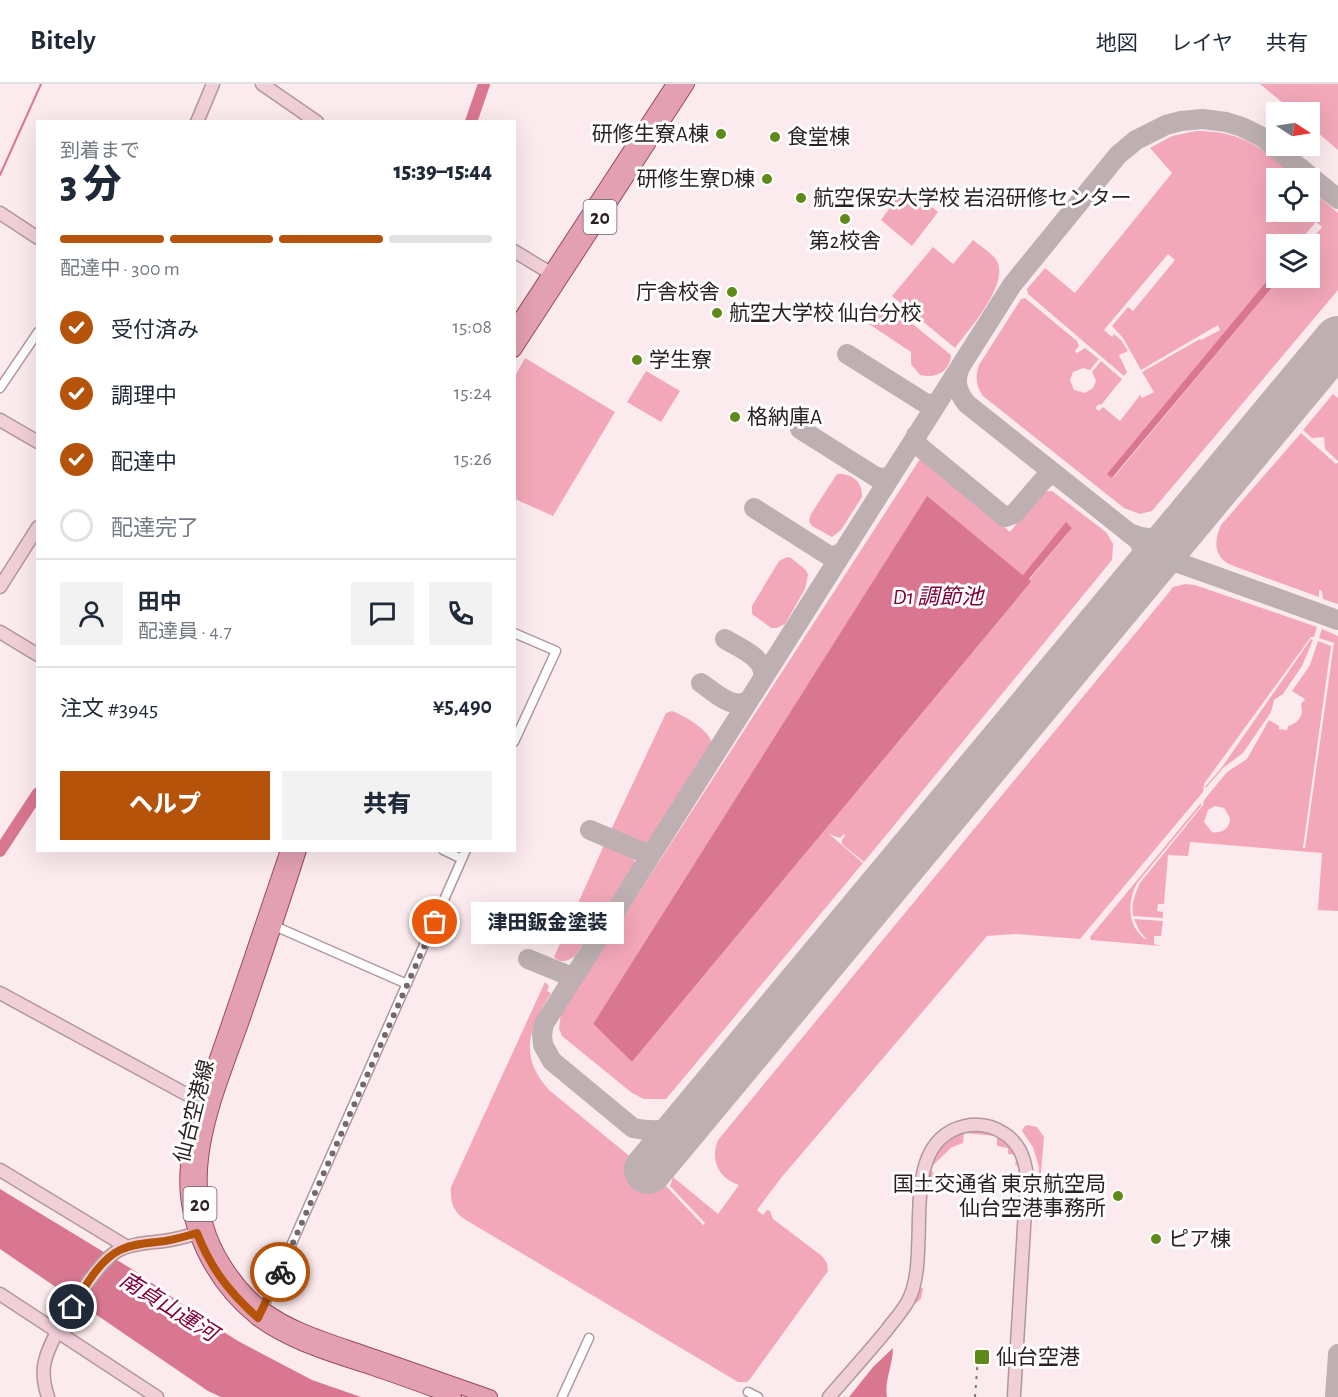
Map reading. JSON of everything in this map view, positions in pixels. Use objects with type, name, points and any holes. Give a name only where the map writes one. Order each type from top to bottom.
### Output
[{"type":"main road","name":"20","points":[[516,346],[555,276],[674,84]]},
{"type":"main road","name":"20","points":[[516,326],[555,276],[687,84]]},
{"type":"main road","name":"仙台空港線","points":[[270,923],[288,852]]},
{"type":"main road","name":"仙台空港線","points":[[298,852],[270,923],[207,1106],[198,1190],[202,1232],[230,1274],[261,1314],[317,1349],[454,1397]]},
{"type":"main road","name":"仙台空港線","points":[[261,1314],[327,1341],[490,1397]]},
{"type":"street","points":[[198,120],[213,84]]},
{"type":"street","points":[[262,84],[314,120]]},
{"type":"street","points":[[0,213],[36,237]]},
{"type":"street","points":[[516,252],[555,276]]},
{"type":"street","points":[[0,388],[36,335]]},
{"type":"street","points":[[0,420],[36,441]]},
{"type":"street","points":[[0,586],[36,530]]},
{"type":"street","points":[[0,632],[36,654]]},
{"type":"street","points":[[516,634],[556,651],[516,738]]},
{"type":"street","points":[[261,1314],[464,855]]},
{"type":"street","points":[[270,923],[407,984]]},
{"type":"street","points":[[0,993],[207,1106]]},
{"type":"street","points":[[829,1397],[873,1347],[909,1300],[914,1280],[922,1181],[928,1154],[940,1138],[950,1131],[977,1124],[1000,1131],[1014,1143],[1025,1161],[1028,1177],[1014,1395]]},
{"type":"street","points":[[0,1170],[123,1249]]},
{"type":"street","points":[[48,1397],[43,1375],[45,1362],[57,1332],[106,1260],[123,1249],[202,1232]]},
{"type":"street","points":[[0,1294],[157,1397]]},
{"type":"street","points":[[562,1397],[589,1338]]},
{"type":"street","points":[[748,1392],[758,1397]]},
{"type":"shaded area","points":[[1260,84],[1338,84],[1338,150],[1320,135],[1320,102],[1282,102]]},
{"type":"shaded area","points":[[1196,131],[1228,134],[1263,150],[1266,156],[1270,156],[1285,168],[1266,168],[1266,222],[1316,222],[1320,222],[1320,198],[1338,213],[1338,290],[1152,511],[1140,514],[1124,508],[983,396],[979,389],[977,374],[979,365],[1021,299],[1025,298],[1077,341],[1079,346],[1075,351],[1077,353],[1085,348],[1099,359],[1090,370],[1083,368],[1073,372],[1070,380],[1074,390],[1085,393],[1093,388],[1096,381],[1092,372],[1101,361],[1122,379],[1101,405],[1095,408],[1099,411],[1103,407],[1120,421],[1140,395],[1142,398],[1154,392],[1142,372],[1220,330],[1218,325],[1141,370],[1123,338],[1112,326],[1128,307],[1133,311],[1175,260],[1168,254],[1104,330],[1112,337],[1114,334],[1121,340],[1128,351],[1119,355],[1127,372],[1124,376],[1028,294],[1027,289],[1045,268],[1075,293],[1172,173],[1150,148],[1172,136]],"holes":[[[1316,222],[1322,227],[1316,234],[1320,234],[1320,288],[1272,288],[1113,478],[1108,474],[1266,282],[1266,234],[1306,234]]]},
{"type":"shaded area","points":[[906,185],[938,212],[912,246],[881,220]]},
{"type":"shaded area","points":[[973,240],[995,258],[999,268],[998,279],[994,292],[979,317],[955,348],[892,296],[933,247],[953,264]]},
{"type":"shaded area","points":[[888,304],[951,355],[945,370],[931,376],[920,375],[911,364],[911,352],[869,324]]},
{"type":"shaded area","points":[[525,358],[615,412],[553,516],[516,499],[516,374]]},
{"type":"shaded area","points":[[646,371],[680,391],[661,422],[627,402]]},
{"type":"shaded area","points":[[1333,394],[1338,398],[1338,461],[1325,449],[1324,437],[1312,438],[1303,430]]},
{"type":"shaded area","points":[[1301,433],[1336,464],[1338,462],[1338,604],[1323,599],[1322,591],[1319,590],[1319,597],[1231,565],[1218,553],[1216,542],[1221,525]]},
{"type":"shaded area","points":[[920,459],[1010,532],[1042,492],[1052,491],[1106,532],[1113,544],[1112,560],[864,862],[842,844],[844,834],[840,838],[829,834],[863,863],[666,1099],[644,1099],[632,1093],[562,1036],[559,1028],[561,1013]],"holes":[[[927,497],[1023,575],[1072,528],[1029,580],[1031,582],[632,1062],[593,1024]]]},
{"type":"shaded area","points":[[837,474],[847,475],[856,480],[861,487],[862,497],[841,530],[832,537],[812,526],[809,521],[811,514]]},
{"type":"shaded area","points":[[787,557],[806,570],[808,575],[805,589],[785,624],[771,628],[752,614],[752,606],[779,561]]},
{"type":"shaded area","points":[[1185,584],[1195,585],[1317,627],[1314,637],[1311,637],[1204,784],[1203,792],[1080,939],[1015,934],[987,936],[781,1178],[757,1210],[763,1215],[767,1210],[770,1211],[773,1219],[822,1256],[827,1263],[828,1271],[747,1382],[738,1382],[458,1214],[452,1202],[451,1187],[545,982],[549,986],[547,991],[551,993],[537,1018],[530,1042],[533,1065],[539,1077],[549,1090],[667,1187],[703,1225],[705,1223],[670,1186],[673,1177],[718,1214],[739,1185],[726,1178],[718,1167],[715,1154],[718,1140],[1173,587]]},
{"type":"shaded area","points":[[1322,629],[1338,636],[1338,911],[1318,910],[1322,853],[1190,842],[1188,856],[1168,855],[1164,904],[1158,904],[1157,911],[1163,912],[1163,918],[1133,916],[1134,899],[1140,883],[1227,772],[1247,759],[1269,720],[1279,726],[1279,729],[1287,730],[1288,726],[1300,718],[1301,704],[1305,699],[1292,691],[1310,665],[1318,641],[1331,646],[1303,848],[1305,848],[1334,643],[1319,638]],"holes":[[[1215,806],[1224,808],[1230,818],[1229,825],[1222,831],[1212,832],[1204,822],[1208,810]]]},
{"type":"shaded area","points":[[1311,639],[1313,640],[1302,666],[1283,694],[1274,700],[1271,712],[1243,753],[1223,768],[1206,788],[1205,787],[1222,767]]},
{"type":"shaded area","points":[[672,711],[702,729],[712,744],[647,844],[638,847],[609,834],[666,713]]},
{"type":"shaded area","points":[[1201,803],[1201,806],[1137,883],[1134,890],[1130,906],[1132,922],[1140,935],[1147,940],[1134,919],[1163,921],[1161,936],[1154,936],[1154,944],[1161,946],[1091,940],[1090,937]]},
{"type":"shaded area","points":[[604,845],[623,850],[634,859],[635,863],[575,956],[567,960],[559,960],[554,957]]},
{"type":"shaded area","points":[[1027,1125],[1037,1127],[1044,1137],[1036,1230],[1039,1167],[1033,1147],[1022,1131]]},
{"type":"shaded area","points":[[971,1130],[995,1136],[964,1133],[963,1143],[952,1147],[930,1168],[938,1151],[952,1137]]},
{"type":"shaded area","points":[[997,1137],[1008,1144],[1015,1155],[1008,1154],[1008,1148],[997,1146]]},
{"type":"shaded area","points":[[929,1169],[935,1174],[934,1177],[929,1177],[927,1192],[920,1287],[923,1288],[921,1299],[911,1307],[918,1280],[924,1191]]},
{"type":"shaded area","points":[[1020,1170],[1022,1176],[1023,1195],[1017,1254],[1022,1182],[1019,1182]]},
{"type":"water","points":[[1266,282],[1266,288],[1272,288],[1112,478],[1107,474]]},
{"type":"water","name":"D1 調節池","points":[[927,496],[1023,575],[1066,522],[1072,528],[1029,579],[1031,582],[632,1062],[593,1024]]},
{"type":"water","name":"南貞山運河","points":[[0,1189],[135,1271],[238,1341],[312,1380],[361,1397],[221,1397],[208,1391],[0,1249]]},
{"type":"water","points":[[893,1348],[887,1397],[849,1397],[873,1367]]},
{"type":"waterway","points":[[0,175],[41,84]]},
{"type":"waterway","points":[[472,120],[484,84]]},
{"type":"waterway","points":[[0,851],[36,796]]},
{"type":"taxiway","points":[[691,1118],[685,1123],[664,1130],[633,1128],[552,1061],[543,1045],[544,1024],[1012,285],[1118,155],[1136,140],[1166,125],[1181,121],[1203,119],[1242,127],[1262,137],[1338,199]]},
{"type":"taxiway","points":[[847,354],[925,403],[938,402]]},
{"type":"taxiway","points":[[960,367],[957,377],[958,386],[967,404],[1138,540],[1145,559],[1140,579]]},
{"type":"taxiway","points":[[800,429],[876,477],[885,478],[891,475]]},
{"type":"taxiway","points":[[916,435],[916,441],[920,447],[1005,517],[1014,514],[1045,478],[1052,475],[1058,476]]},
{"type":"taxiway","points":[[754,508],[828,555],[836,556],[842,552]]},
{"type":"taxiway","points":[[1129,533],[1152,538],[1166,536],[1186,523]]},
{"type":"taxiway","points":[[1148,569],[1163,561],[1176,562],[1338,620]]},
{"type":"taxiway","points":[[725,639],[756,658],[763,669],[763,676]]},
{"type":"taxiway","points":[[701,683],[729,702],[736,704],[747,701]]},
{"type":"taxiway","points":[[590,830],[649,855]]},
{"type":"taxiway","points":[[528,959],[572,977]]},
{"type":"taxiway","points":[[1335,1397],[1338,1354]]},
{"type":"runway","points":[[648,1170],[1338,340]]},
{"type":"railway","points":[[975,1397],[979,1344]]},
{"type":"way so far","points":[[280,1272],[435,922]]},
{"type":"place","name":"研修生寮A棟","points":[[721,134]]},
{"type":"place","name":"食堂棟","points":[[775,137]]},
{"type":"place","name":"研修生寮D棟","points":[[767,179]]},
{"type":"place","name":"航空保安大学校 岩沼研修センター","points":[[801,198]]},
{"type":"place","name":"第2校舎","points":[[845,219]]},
{"type":"place","name":"庁舎校舎","points":[[732,292]]},
{"type":"place","name":"航空大学校 仙台分校","points":[[717,313]]},
{"type":"place","name":"学生寮","points":[[637,360]]},
{"type":"place","name":"格納庫A","points":[[735,417]]},
{"type":"place","name":"津田鈑金塗装","points":[[435,922]]},
{"type":"place","name":"国土交通省 東京航空局 仙台空港事務所","points":[[1118,1196]]},
{"type":"place","name":"ピア棟","points":[[1156,1239]]},
{"type":"place","name":"仙台空港","points":[[982,1357]]},
{"type":"route","points":[[72,1307],[95,1273],[118,1250],[197,1233],[210,1263],[223,1283],[258,1318],[280,1272]]}]
